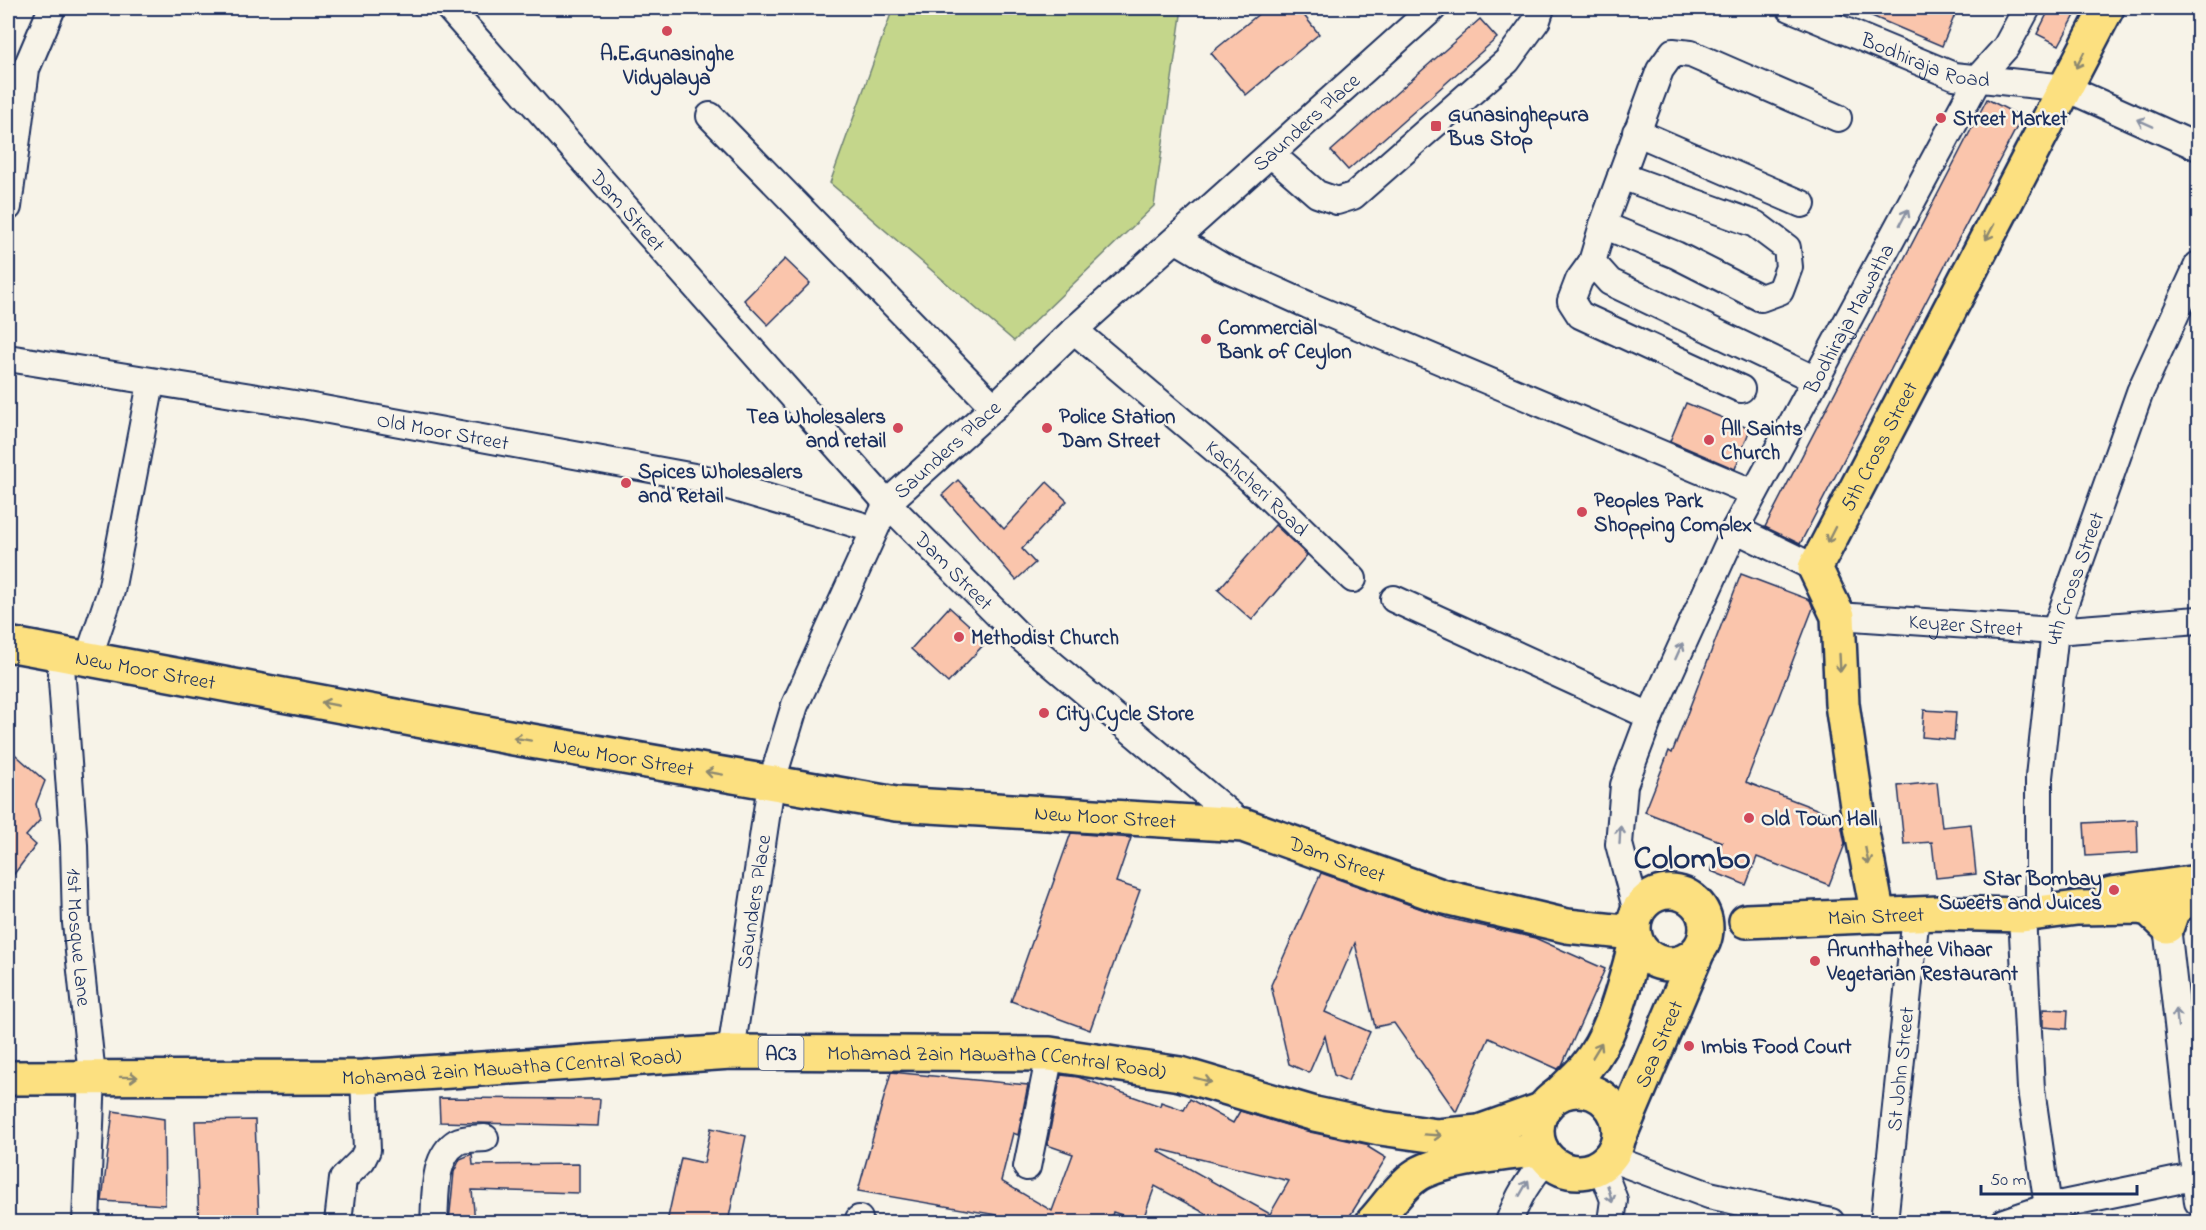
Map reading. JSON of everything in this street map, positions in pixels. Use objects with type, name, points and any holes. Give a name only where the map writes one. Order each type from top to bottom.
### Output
[{"type":"main road","name":"5th Cross Street","points":[[1815,568],[2107,8]]},
{"type":"main road","points":[[1815,568],[1838,616],[1842,704],[1857,806],[1878,916]]},
{"type":"main road","name":"New Moor Street","points":[[8,644],[771,784],[896,804],[1243,825]]},
{"type":"main road","name":"Dam Street","points":[[1243,825],[1441,896],[1567,926],[1635,929]]},
{"type":"main road","name":"Main Street","points":[[2077,908],[2101,895],[2199,882]]},
{"type":"main road","points":[[1550,1102],[1570,1090],[1583,1090],[1606,1100],[1619,1122],[1610,1153],[1577,1173],[1564,1170],[1544,1154],[1536,1134],[1550,1102],[1587,1066],[1603,1039],[1635,929],[1643,902],[1664,892],[1686,896],[1702,933],[1678,964],[1668,965],[1646,957],[1635,929]]},
{"type":"main road","points":[[2167,926],[2173,909],[2199,893]]},
{"type":"main road","name":"Main Street","points":[[1702,933],[1746,921],[1916,915],[2031,914],[2077,908],[2149,909],[2167,926]]},
{"type":"main road","name":"Sea Street","points":[[1610,1153],[1702,933]]},
{"type":"main road","name":"Mohamad Zain Mawatha (Central Road)","points":[[8,1078],[363,1077],[731,1052],[1050,1054],[1180,1074],[1315,1114],[1380,1128],[1437,1136],[1479,1132],[1550,1102]]},
{"type":"main road","points":[[1380,1128],[1394,1141],[1400,1156],[1400,1176],[1382,1212]]},
{"type":"main road","points":[[1382,1212],[1413,1178],[1426,1170],[1500,1154],[1544,1154]]},
{"type":"street","points":[[8,207],[11,155],[26,69],[52,8]]},
{"type":"street","name":"Dam Street","points":[[449,8],[886,503],[1020,636],[1243,825]]},
{"type":"street","name":"Saunders Place","points":[[731,1052],[771,784],[795,705],[886,503],[994,407],[1074,330],[1177,240],[1432,8]]},
{"type":"street","points":[[1271,154],[1317,194],[1337,201],[1353,196],[1507,61],[1537,20],[1541,8]]},
{"type":"street","name":"Bodhiraja Road","points":[[1790,8],[1954,76],[2066,88],[2199,147]]},
{"type":"street","name":"Bodhiraja Mawatha","points":[[1635,929],[1619,844],[1624,785],[1650,716],[1754,493],[1979,78],[2006,47],[2027,8]]},
{"type":"street","points":[[1741,389],[1580,315],[1571,301],[1579,280],[1592,262],[1603,225],[1660,69],[1673,52],[1691,54],[1838,118]]},
{"type":"street","points":[[711,116],[994,407]]},
{"type":"street","points":[[1636,132],[1802,204]]},
{"type":"street","points":[[1603,225],[1676,255],[1761,298],[1780,291],[1789,267],[1787,248],[1755,224],[1621,176]]},
{"type":"street","points":[[1177,240],[1221,266],[1754,493]]},
{"type":"street","points":[[1592,262],[1610,282],[1815,380]]},
{"type":"street","name":"4th Cross Street","points":[[2048,1207],[2031,1089],[2031,914],[2039,777],[2055,631],[2140,392],[2199,265]]},
{"type":"street","name":"Kachcheri Road","points":[[1074,330],[1249,478],[1353,579]]},
{"type":"street","name":"Old Moor Street","points":[[8,358],[307,406],[705,479],[873,529]]},
{"type":"street","points":[[74,656],[111,591],[151,382]]},
{"type":"street","points":[[1735,530],[1815,568]]},
{"type":"street","points":[[1394,599],[1650,716]]},
{"type":"street","name":"Keyzer Street","points":[[1838,616],[2055,631],[2199,620]]},
{"type":"street","name":"1st Mosque Lane","points":[[74,656],[76,923],[92,1076],[86,1222]]},
{"type":"street","name":"St John Street","points":[[1884,1222],[1916,915]]},
{"type":"street","points":[[2004,1222],[2048,1207],[2197,1185],[2167,926]]},
{"type":"street","points":[[1027,1167],[1050,1054]]},
{"type":"street","points":[[338,1222],[343,1179],[362,1160],[366,1150],[363,1077]]},
{"type":"street","points":[[435,1222],[438,1170],[446,1152],[458,1141],[485,1138]]},
{"type":"street","points":[[1611,1222],[1614,1200],[1610,1153],[1708,1195],[1832,1222]]},
{"type":"street","points":[[1509,1222],[1517,1200],[1544,1154]]},
{"type":"green space","points":[[893,8],[1182,8],[1154,206],[1014,341],[830,183]]},
{"type":"building","points":[[1266,8],[1298,8],[1319,34],[1246,95],[1211,53]]},
{"type":"building","points":[[1853,8],[1945,8],[1956,12],[1942,46]]},
{"type":"building","points":[[2050,8],[2079,8],[2059,45],[2037,34]]},
{"type":"building","points":[[1480,19],[1497,38],[1348,170],[1331,151]]},
{"type":"building","points":[[1987,99],[2022,117],[1800,544],[1765,527]]},
{"type":"building","points":[[785,259],[810,283],[768,325],[744,300]]},
{"type":"building","name":"All Saints Church","points":[[1686,403],[1750,429],[1735,469],[1670,441]]},
{"type":"building","points":[[958,480],[1004,529],[1047,482],[1067,501],[1022,549],[1035,563],[1016,580],[942,495]]},
{"type":"building","points":[[1275,525],[1307,555],[1252,620],[1218,590]]},
{"type":"building","points":[[1741,574],[1810,600],[1813,608],[1746,782],[1840,818],[1845,844],[1829,885],[1757,857],[1746,885],[1711,871],[1722,842],[1645,812],[1669,751],[1672,753]]},
{"type":"building","points":[[949,607],[987,641],[948,683],[911,649]]},
{"type":"building","points":[[1924,710],[1956,712],[1954,740],[1922,737]]},
{"type":"building","points":[[8,748],[45,781],[36,804],[40,820],[26,836],[36,845],[8,882]]},
{"type":"building","points":[[1937,782],[1942,827],[1971,824],[1976,874],[1936,878],[1932,842],[1904,844],[1898,786]]},
{"type":"building","points":[[2137,820],[2138,853],[2086,856],[2084,823]]},
{"type":"building","points":[[1071,833],[1131,838],[1116,882],[1140,890],[1090,1030],[1011,1001]]},
{"type":"building","points":[[1321,873],[1447,918],[1535,938],[1605,969],[1562,1065],[1558,1069],[1489,1038],[1456,1112],[1394,1023],[1375,1027],[1355,943],[1325,1012],[1370,1032],[1348,1081],[1334,1075],[1325,1036],[1309,1073],[1289,1064],[1271,985]]},
{"type":"building","points":[[2043,1009],[2068,1010],[2067,1029],[2043,1027]]},
{"type":"building","points":[[891,1072],[1028,1085],[1018,1135],[1013,1133],[1001,1181],[1052,1211],[1073,1154],[1047,1145],[1061,1075],[1078,1077],[1160,1106],[1161,1102],[1184,1110],[1190,1099],[1233,1123],[1240,1111],[1310,1132],[1370,1145],[1368,1147],[1386,1158],[1346,1222],[1221,1222],[1155,1186],[1142,1222],[1113,1212],[1110,1222],[993,1222],[997,1215],[858,1191]],"holes":[[[1159,1149],[1289,1181],[1270,1214],[1158,1151]]]},
{"type":"building","points":[[439,1098],[600,1099],[598,1126],[440,1122]]},
{"type":"building","points":[[113,1111],[164,1119],[165,1205],[102,1201]]},
{"type":"building","points":[[255,1120],[259,1222],[199,1222],[195,1121]]},
{"type":"building","points":[[711,1128],[746,1136],[728,1222],[667,1222],[681,1158],[704,1163]]},
{"type":"building","points":[[472,1154],[473,1165],[579,1164],[579,1193],[472,1190],[475,1222],[449,1222],[454,1172],[460,1159]]},
{"type":"place","name":"A.E.Gunasinghe Vidyalaya","points":[[667,31]]},
{"type":"place","name":"Street Market","points":[[1941,118]]},
{"type":"place","name":"Gunasinghepura Bus Stop","points":[[1436,126]]},
{"type":"place","name":"Commercial Bank of Ceylon","points":[[1206,339]]},
{"type":"place","name":"Tea Wholesalers and retail","points":[[898,428]]},
{"type":"place","name":"Police Station Dam Street","points":[[1047,428]]},
{"type":"place","name":"All Saints Church","points":[[1709,440]]},
{"type":"place","name":"Spices Wholesalers and Retail","points":[[626,483]]},
{"type":"place","name":"Peoples Park Shopping Complex","points":[[1582,512]]},
{"type":"place","name":"Methodist Church","points":[[959,637]]},
{"type":"place","name":"City Cycle Store","points":[[1044,713]]},
{"type":"place","name":"Old Town Hall","points":[[1749,818]]},
{"type":"place","name":"Star Bombay Sweets and Juices","points":[[2114,890]]},
{"type":"place","name":"Arunthathee Vihaar Vegetarian Restaurant","points":[[1815,961]]},
{"type":"place","name":"Imbis Food Court","points":[[1689,1046]]},
{"type":"district","name":"Colombo","points":[[1692,856]]}]
